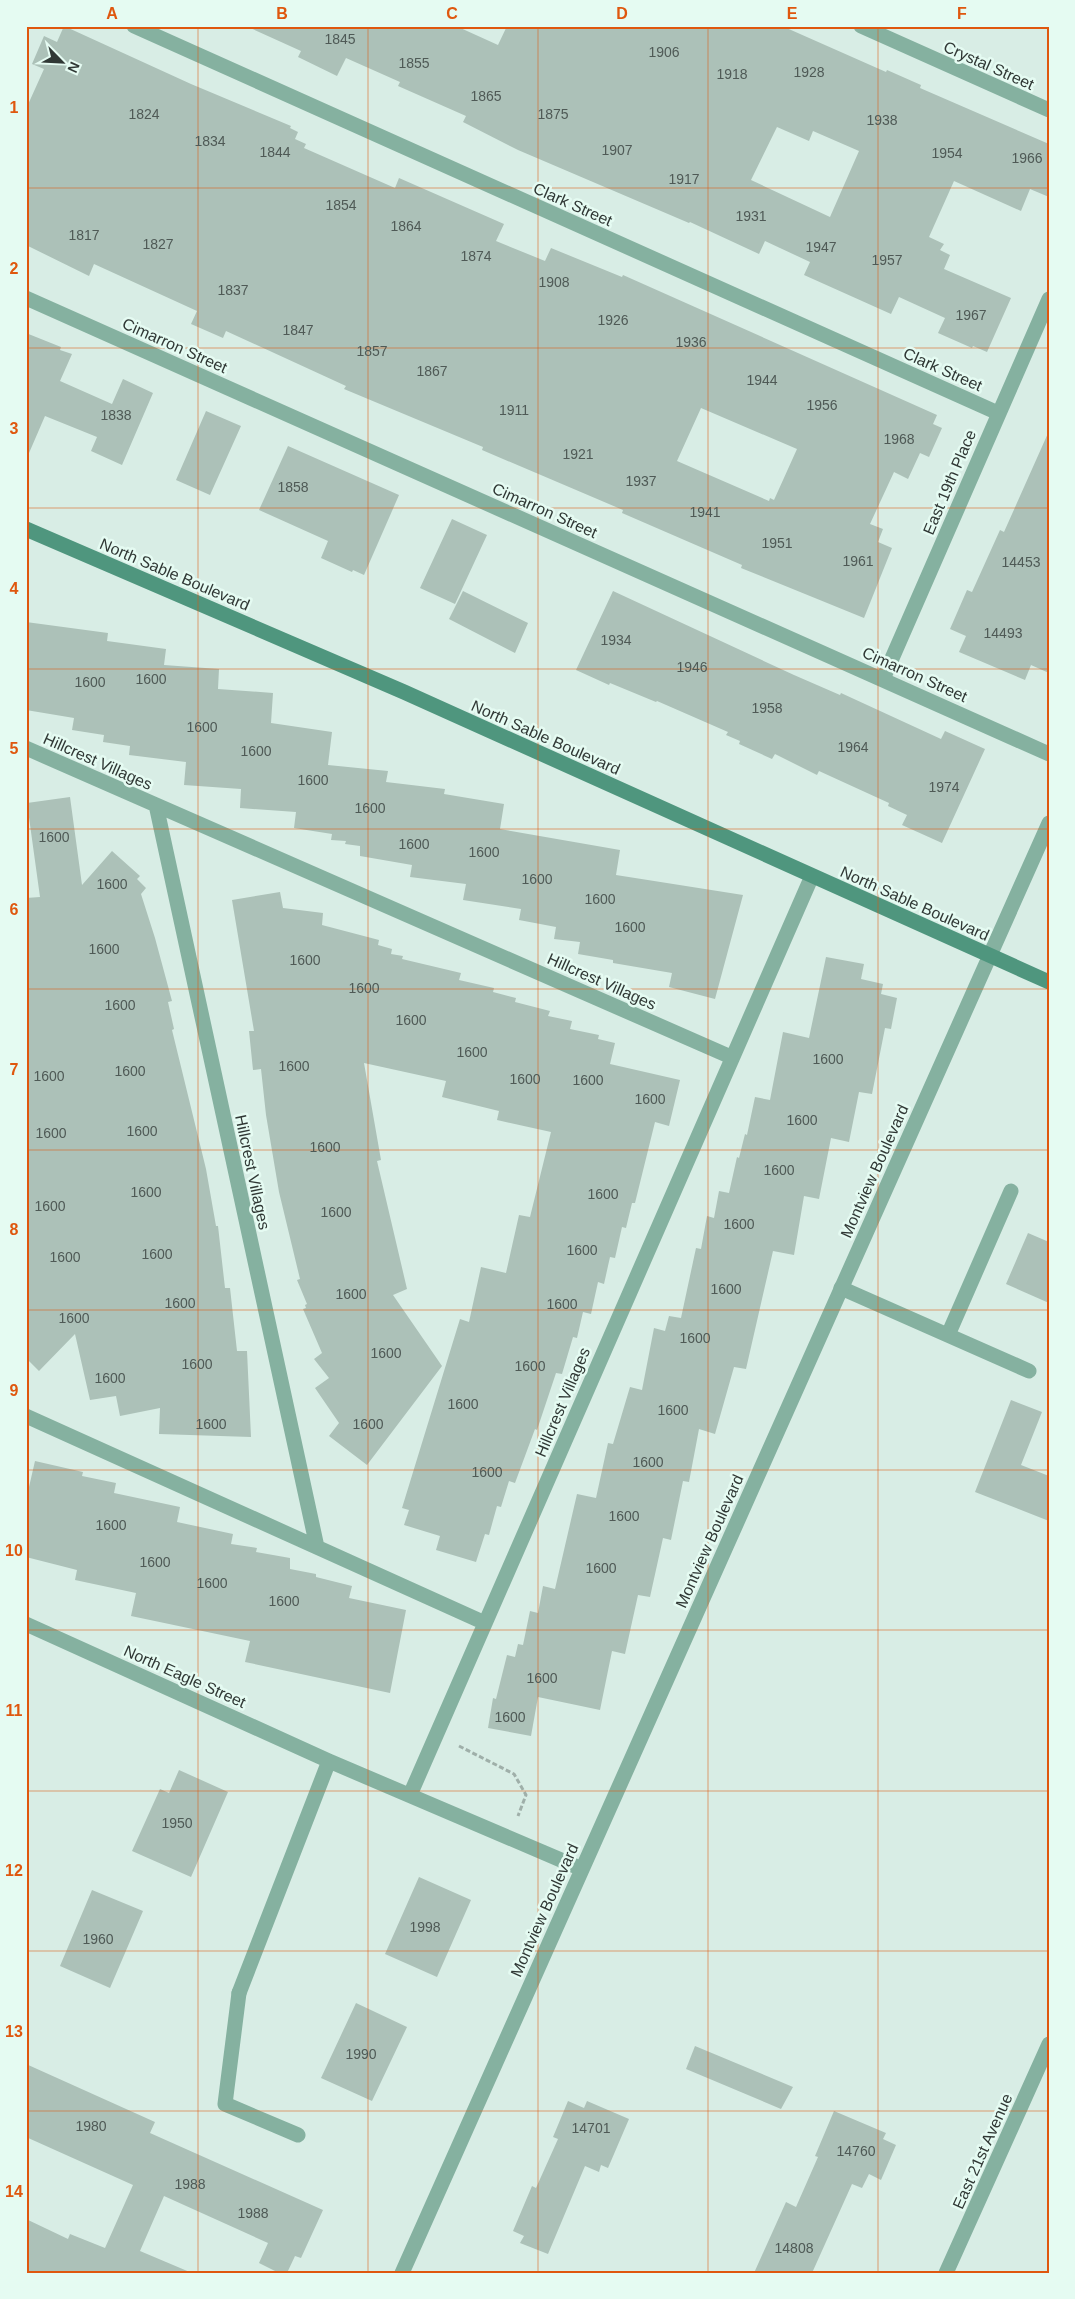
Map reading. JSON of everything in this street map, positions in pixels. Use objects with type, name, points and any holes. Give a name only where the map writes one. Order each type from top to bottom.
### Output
[{"type":"street","name":"Clark Street","points":[[134,26],[998,413]]},
{"type":"street","name":"Crystal Street","points":[[860,26],[1049,110]]},
{"type":"street","name":"Cimarron Street","points":[[26,298],[1049,754]]},
{"type":"street","name":"East 19th Place","points":[[883,679],[1049,299]]},
{"type":"street","name":"North Sable Boulevard","points":[[26,529],[404,692],[1049,982]]},
{"type":"street","name":"Hillcrest Villages","points":[[26,748],[731,1057]]},
{"type":"street","name":"Hillcrest Villages","points":[[156,805],[317,1547]]},
{"type":"street","name":"Montview Boulevard","points":[[402,2273],[1049,823]]},
{"type":"street","name":"Hillcrest Villages","points":[[410,1796],[731,1057],[812,876]]},
{"type":"street","points":[[948,1335],[1011,1192]]},
{"type":"street","points":[[841,1288],[1029,1372]]},
{"type":"street","points":[[26,1416],[485,1623]]},
{"type":"street","name":"North Eagle Street","points":[[26,1624],[329,1761],[582,1869]]},
{"type":"street","points":[[298,2135],[225,2104],[239,1993],[329,1761]]},
{"type":"street","name":"East 21st Avenue","points":[[946,2273],[1049,2044]]},
{"type":"path","points":[[437,1734],[514,1774],[526,1795],[510,1838]]},
{"type":"building","points":[[64,26],[191,84],[291,126],[290,128],[298,132],[295,139],[306,144],[304,148],[395,188],[399,178],[504,224],[496,241],[545,261],[551,248],[622,277],[623,275],[937,415],[933,424],[942,428],[929,457],[920,453],[908,479],[894,472],[870,524],[883,529],[878,542],[892,548],[864,618],[741,568],[742,565],[622,513],[623,510],[482,450],[483,447],[344,389],[346,386],[226,331],[223,338],[191,324],[197,311],[94,264],[89,276],[26,245],[26,109],[44,69],[32,64],[44,36],[57,42]],"holes":[[[701,408],[797,449],[774,500],[770,498],[769,501],[677,461]]]},
{"type":"building","points":[[246,26],[456,26],[498,45],[507,26],[782,26],[886,72],[887,70],[921,85],[920,88],[1049,144],[1049,197],[1030,189],[1021,211],[954,181],[929,237],[944,244],[940,250],[950,255],[944,269],[1011,298],[987,352],[973,346],[972,348],[938,333],[945,318],[899,297],[891,314],[804,275],[810,262],[765,241],[759,254],[690,222],[518,150],[463,122],[466,116],[398,86],[400,82],[346,58],[337,76],[298,57],[301,51]],"holes":[[[777,127],[809,141],[813,131],[859,151],[830,217],[751,180]]]},
{"type":"building","points":[[26,333],[61,347],[60,350],[72,354],[60,381],[112,404],[123,379],[153,393],[122,465],[91,451],[97,437],[45,416],[26,460]]},
{"type":"building","points":[[206,411],[241,426],[210,495],[176,480]]},
{"type":"building","points":[[1049,431],[1049,673],[1031,665],[1025,680],[959,652],[966,636],[950,629],[967,590],[972,592],[1000,530],[1004,532]]},
{"type":"building","points":[[288,446],[399,495],[364,575],[353,570],[352,572],[321,558],[328,541],[259,510]]},
{"type":"building","points":[[452,519],[487,535],[455,604],[420,588]]},
{"type":"building","points":[[463,591],[528,623],[515,653],[449,619]]},
{"type":"building","points":[[613,591],[794,675],[840,695],[841,693],[941,739],[945,731],[985,749],[942,843],[902,825],[907,815],[888,806],[889,803],[819,771],[817,775],[775,754],[772,759],[739,744],[740,741],[726,735],[728,732],[657,701],[610,683],[609,685],[576,670]]},
{"type":"building","points":[[26,622],[108,633],[107,641],[166,649],[164,665],[219,669],[218,689],[273,693],[271,723],[332,732],[328,765],[388,771],[386,782],[445,789],[444,794],[504,804],[500,829],[620,850],[616,875],[743,895],[715,999],[669,987],[672,973],[613,963],[613,960],[578,954],[580,942],[554,939],[556,927],[519,920],[521,909],[463,900],[466,884],[410,877],[412,865],[360,856],[360,846],[345,844],[346,841],[331,840],[332,834],[294,828],[296,812],[240,808],[241,789],[184,785],[186,762],[129,755],[130,746],[103,742],[104,735],[72,730],[74,718],[26,710]]},
{"type":"building","points":[[70,797],[82,885],[112,851],[140,876],[137,879],[146,888],[141,894],[172,1001],[168,1002],[174,1029],[172,1030],[206,1169],[216,1226],[218,1226],[225,1288],[230,1288],[237,1351],[247,1351],[251,1437],[159,1434],[160,1408],[120,1416],[116,1396],[90,1400],[75,1334],[39,1371],[26,1358],[26,898],[40,897],[27,803]]},
{"type":"building","points":[[280,892],[283,908],[323,913],[322,925],[379,940],[378,945],[392,949],[391,954],[403,956],[402,959],[461,973],[459,980],[494,988],[493,992],[516,998],[515,1002],[550,1011],[548,1016],[572,1021],[570,1029],[599,1035],[598,1039],[615,1043],[610,1064],[680,1080],[669,1126],[655,1122],[635,1203],[632,1203],[626,1228],[622,1227],[615,1258],[610,1257],[604,1284],[598,1282],[591,1314],[583,1312],[577,1338],[573,1337],[562,1374],[556,1373],[537,1430],[535,1429],[515,1483],[509,1481],[501,1507],[497,1506],[489,1535],[485,1534],[476,1562],[436,1550],[440,1536],[404,1525],[409,1510],[402,1508],[460,1319],[469,1322],[481,1267],[506,1273],[519,1215],[530,1217],[551,1132],[497,1120],[499,1111],[442,1097],[446,1081],[364,1063],[381,1160],[377,1161],[407,1289],[393,1295],[442,1366],[367,1465],[329,1436],[339,1423],[315,1388],[329,1378],[314,1359],[322,1353],[303,1309],[306,1308],[305,1305],[307,1304],[297,1280],[300,1279],[279,1192],[266,1115],[261,1069],[253,1070],[249,1031],[254,1031],[232,900]]},
{"type":"building","points":[[826,957],[864,964],[861,979],[883,984],[881,994],[897,998],[891,1029],[885,1028],[872,1094],[859,1092],[849,1142],[831,1138],[819,1199],[804,1196],[794,1255],[773,1251],[746,1369],[734,1367],[715,1434],[699,1429],[689,1482],[683,1481],[671,1540],[663,1538],[650,1597],[638,1595],[625,1654],[612,1651],[600,1710],[538,1697],[531,1736],[488,1728],[493,1698],[496,1699],[507,1655],[515,1657],[518,1644],[523,1645],[530,1611],[538,1613],[543,1586],[555,1589],[577,1494],[596,1498],[608,1443],[613,1444],[630,1387],[642,1390],[654,1328],[665,1331],[669,1316],[681,1318],[696,1248],[701,1249],[707,1216],[714,1218],[719,1191],[729,1193],[737,1157],[739,1158],[745,1134],[747,1135],[755,1097],[770,1100],[783,1032],[809,1038]]},
{"type":"building","points":[[1028,1233],[1049,1242],[1049,1303],[1006,1284]]},
{"type":"building","points":[[1011,1400],[1042,1412],[1021,1465],[1049,1476],[1049,1521],[975,1492]]},
{"type":"building","points":[[35,1461],[83,1472],[82,1476],[116,1483],[114,1493],[180,1507],[177,1522],[233,1534],[231,1544],[257,1548],[256,1552],[290,1558],[290,1569],[316,1574],[316,1577],[352,1586],[349,1598],[406,1610],[390,1693],[245,1662],[250,1641],[131,1616],[136,1593],[75,1580],[77,1570],[26,1557],[26,1500]]},
{"type":"building","points":[[179,1770],[228,1792],[191,1877],[132,1851],[160,1789],[169,1793]]},
{"type":"building","points":[[419,1877],[471,1900],[437,1977],[385,1954]]},
{"type":"building","points":[[92,1890],[143,1911],[110,1988],[60,1966]]},
{"type":"building","points":[[356,2003],[407,2027],[372,2101],[321,2078]]},
{"type":"building","points":[[695,2046],[793,2087],[781,2109],[686,2069]]},
{"type":"building","points":[[26,2064],[155,2122],[150,2133],[323,2210],[301,2258],[295,2256],[287,2273],[279,2273],[259,2263],[268,2243],[164,2196],[140,2251],[192,2273],[26,2273],[26,2219],[68,2239],[70,2234],[105,2248],[133,2185],[26,2137]]},
{"type":"building","points":[[568,2101],[584,2108],[587,2101],[629,2119],[608,2168],[601,2165],[599,2172],[585,2166],[548,2254],[520,2243],[524,2236],[513,2231],[532,2186],[536,2188],[558,2139],[553,2137]]},
{"type":"building","points":[[834,2111],[886,2133],[883,2139],[896,2145],[881,2180],[869,2174],[862,2188],[852,2184],[812,2273],[754,2273],[786,2202],[796,2207],[818,2157],[815,2156]]}]
